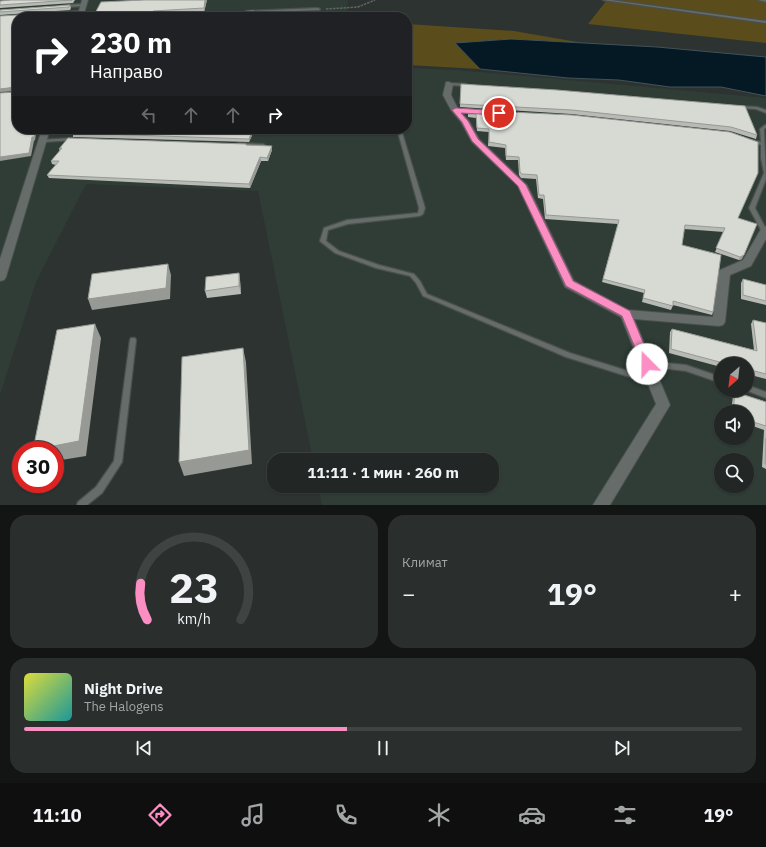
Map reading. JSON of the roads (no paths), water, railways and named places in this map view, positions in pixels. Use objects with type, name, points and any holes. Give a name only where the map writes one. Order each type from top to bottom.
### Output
[{"type":"street","points":[[82,12],[84,2]]},
{"type":"street","points":[[449,84],[447,95],[465,121],[475,140],[522,185],[569,284],[626,314],[719,322],[724,273],[747,263],[765,230]]},
{"type":"street","points":[[0,277],[44,134]]},
{"type":"street","points":[[601,505],[663,405],[626,314]]},
{"type":"lane","points":[[604,0],[766,22]]},
{"type":"lane","points":[[759,0],[766,1]]},
{"type":"lane","points":[[61,6],[84,2]]},
{"type":"lane","points":[[239,12],[318,9]]},
{"type":"lane","points":[[449,84],[472,86]]},
{"type":"lane","points":[[734,106],[758,108],[766,112]]},
{"type":"lane","points":[[456,110],[478,112]]},
{"type":"lane","points":[[765,230],[752,208],[766,173],[763,158],[762,129],[766,126]]},
{"type":"lane","points":[[400,134],[422,208],[420,214],[347,222],[326,229],[323,241],[337,252],[378,267],[412,275],[418,282],[424,295],[568,355],[654,381]]},
{"type":"lane","points":[[42,141],[81,139]]},
{"type":"lane","points":[[750,140],[763,144]]},
{"type":"lane","points":[[231,144],[263,145]]},
{"type":"lane","points":[[81,505],[99,490],[118,462],[133,340]]},
{"type":"lane","points":[[647,364],[686,368],[714,378]]},
{"type":"lane","points":[[754,391],[766,395]]},
{"type":"water","points":[[511,39],[657,47],[766,57],[766,96],[721,87],[670,87],[619,80],[568,78],[480,69],[455,43]]}]
